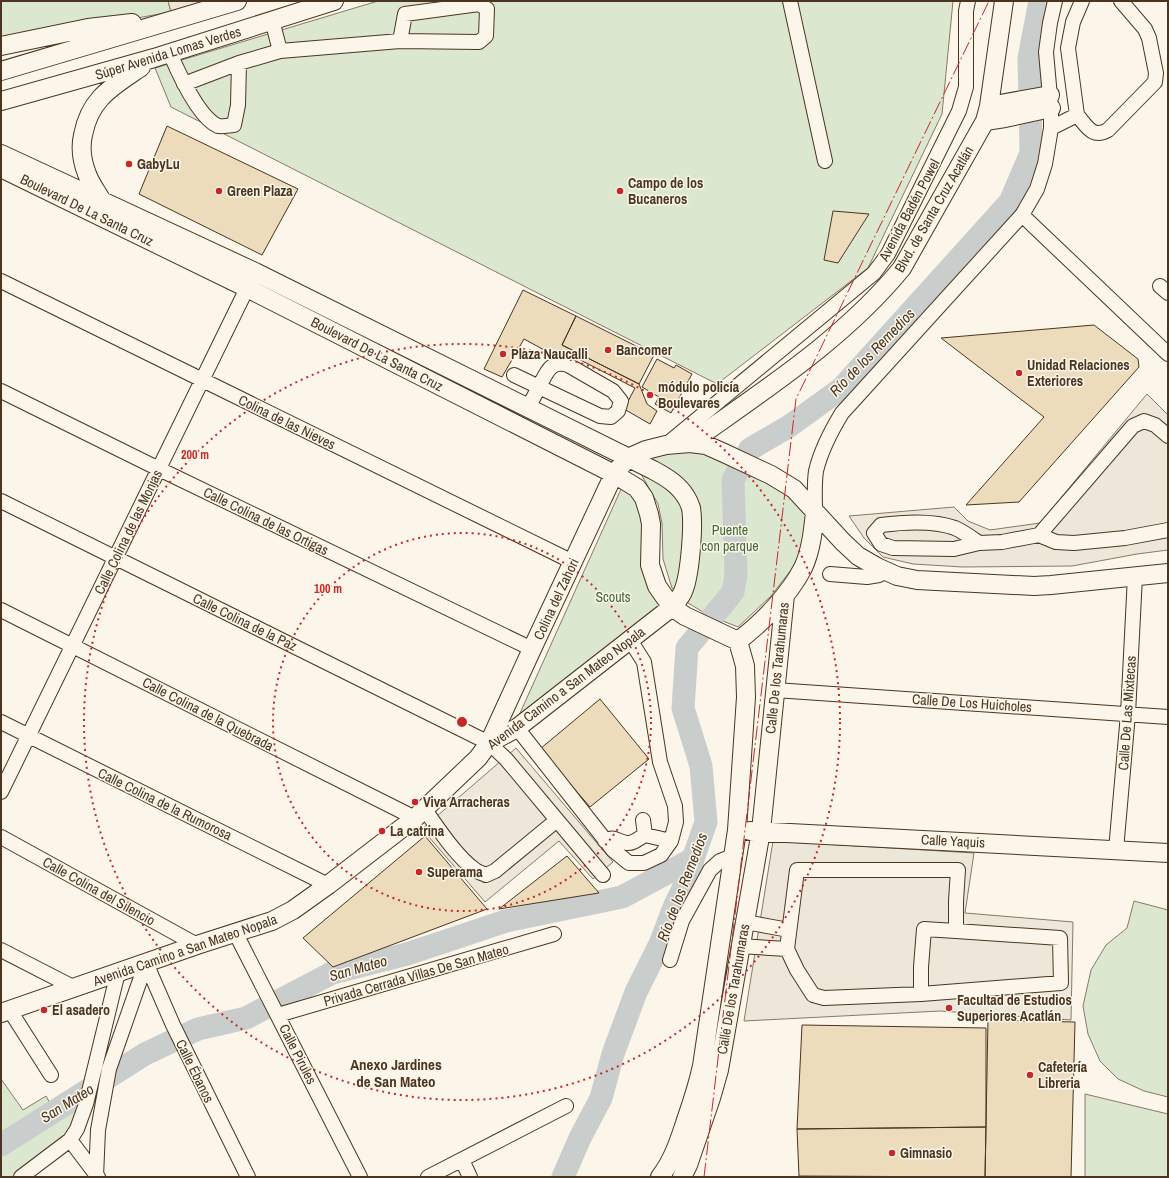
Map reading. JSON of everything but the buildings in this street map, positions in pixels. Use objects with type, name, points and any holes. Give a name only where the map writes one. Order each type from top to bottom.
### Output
[{"type":"main road","points":[[1,70],[237,1]]},
{"type":"main road","name":"Súper Avenida Lomas Verdes","points":[[1,102],[162,56],[334,1]]},
{"type":"main road","name":"Blvd. de Santa Cruz Acatlán","points":[[690,443],[822,347],[884,289],[902,268],[987,113],[1004,1]]},
{"type":"main road","points":[[1,46],[88,28],[171,20]]},
{"type":"main road","points":[[102,201],[87,176],[82,160],[81,143],[88,115],[95,103],[108,91],[162,56]]},
{"type":"main road","points":[[987,113],[1047,102]]},
{"type":"main road","name":"Boulevard De La Santa Cruz","points":[[1,165],[102,201],[256,272],[653,470],[678,486],[687,498],[691,508],[691,538],[684,590],[679,599],[679,611]]},
{"type":"main road","name":"Boulevard De La Santa Cruz","points":[[1,165],[614,474],[636,488],[644,498],[649,514],[651,524],[650,565],[657,586],[679,611],[738,641]]},
{"type":"main road","points":[[628,458],[646,450],[666,445],[690,443],[706,445],[770,475],[794,489],[858,556],[897,576],[917,580],[1034,586],[1168,572]]},
{"type":"main road","name":"Colina del Zahori","points":[[489,744],[614,474],[628,458]]},
{"type":"main road","points":[[785,595],[802,569],[809,551],[815,512]]},
{"type":"main road","name":"Calle De los Tarahumaras","points":[[660,1177],[666,1169],[678,1145],[696,1093],[702,1066],[737,830],[746,697],[744,666],[738,641],[753,629],[785,595]]},
{"type":"main road","name":"Calle De los Tarahumaras","points":[[686,1173],[719,1070],[761,831],[785,595]]},
{"type":"main road","name":"Avenida Camino a San Mateo Nopala","points":[[5,1011],[235,932],[272,921],[293,910],[420,814],[478,758],[489,744],[517,728],[630,640],[679,611]]},
{"type":"main road","name":"Calle Yaquis","points":[[737,830],[1168,852]]},
{"type":"street","points":[[790,1],[825,160]]},
{"type":"street","name":"Avenida Badén Powel","points":[[666,445],[874,273],[888,254],[959,111],[966,87],[966,11],[968,1]]},
{"type":"street","points":[[815,512],[816,472],[820,455],[829,434],[842,413],[1022,215],[1037,189],[1045,164],[1051,128],[1047,102],[1046,52],[1050,23],[1056,1]]},
{"type":"street","points":[[1082,1],[1073,22],[1068,48],[1077,115],[1088,129],[1094,133],[1102,134],[1108,130],[1155,82],[1156,74],[1149,38],[1145,29],[1121,1]]},
{"type":"street","points":[[184,84],[239,63],[280,51],[400,40],[479,42],[486,36],[487,9],[479,4],[405,14],[400,40]]},
{"type":"street","points":[[272,20],[280,51]]},
{"type":"street","points":[[162,56],[177,72],[204,116],[219,126],[234,125],[238,105],[239,63]]},
{"type":"street","points":[[1051,128],[1077,115]]},
{"type":"street","points":[[1022,215],[1168,354]]},
{"type":"street","name":"Calle Colina de las Monjas","points":[[1,792],[256,272]]},
{"type":"street","name":"Colina de las Nieves","points":[[1,281],[572,562]]},
{"type":"street","points":[[514,375],[539,387],[600,416],[611,416],[618,411],[620,401],[613,391],[568,365],[560,362],[553,365],[548,370],[539,387],[528,408]]},
{"type":"street","name":"Calle Colina de las Ortigas","points":[[1,391],[532,649]]},
{"type":"street","points":[[1038,535],[1133,426],[1144,421],[1155,425],[1168,436]]},
{"type":"street","name":"Calle Colina de la Paz","points":[[1,501],[489,744],[506,759],[603,875]]},
{"type":"street","points":[[979,543],[956,529],[938,523],[895,523],[881,525],[874,533],[881,544],[893,548],[954,548],[979,543],[1002,542],[1038,535],[1056,542],[1074,543],[1125,538],[1168,530]]},
{"type":"street","points":[[830,574],[867,577],[879,575],[884,570]]},
{"type":"street","name":"Calle De Las Mixtecas","points":[[1116,850],[1128,714],[1136,576]]},
{"type":"street","name":"Calle Colina de la Quebrada","points":[[1,610],[72,646],[420,814]]},
{"type":"street","points":[[517,728],[613,850],[629,863],[644,863],[661,855],[671,841],[676,822],[675,806],[660,762],[644,662],[630,640]]},
{"type":"street","name":"Calle De Los Huicholes","points":[[775,690],[1168,717]]},
{"type":"street","name":"Calle Colina de la Rumorosa","points":[[1,722],[328,885]]},
{"type":"street","points":[[420,814],[444,836],[463,859],[475,870],[486,874],[495,871],[557,820]]},
{"type":"street","points":[[643,820],[645,835]]},
{"type":"street","points":[[605,841],[613,838],[627,843],[634,842],[645,835],[671,841]]},
{"type":"street","name":"Calle Colina del Silencio","points":[[1,837],[197,945]]},
{"type":"street","points":[[670,960],[682,921],[710,870],[720,860],[733,856]]},
{"type":"street","points":[[921,994],[921,967],[924,929],[1060,938],[1061,983],[921,994],[824,998],[813,995],[796,970],[787,949],[797,870],[958,870],[956,931]]},
{"type":"street","points":[[745,922],[789,930]]},
{"type":"street","name":"Calle Pirules","points":[[235,932],[260,978],[360,1177]]},
{"type":"street","name":"Privada Cerrada Villas De San Mateo","points":[[276,1011],[554,934]]},
{"type":"street","points":[[740,946],[787,949]]},
{"type":"street","points":[[1,950],[75,988]]},
{"type":"street","points":[[97,1176],[98,1130],[101,1106],[109,1069],[146,963]]},
{"type":"street","name":"Calle Ébanos","points":[[146,963],[173,1025],[248,1177]]},
{"type":"street","points":[[21,1177],[70,1140],[77,1129],[86,1104],[118,972]]},
{"type":"street","points":[[5,1011],[50,1075]]},
{"type":"street","points":[[428,1177],[566,1106]]},
{"type":"street","points":[[70,1140],[97,1176]]},
{"type":"street","points":[[462,1160],[470,1177]]},
{"type":"green space","points":[[1,1],[168,1],[171,12],[1,42]]},
{"type":"green space","name":"Campo de los Bucaneros","points":[[378,1],[953,1],[942,114],[868,268],[717,384],[171,107],[155,68]]},
{"type":"green space","name":"Puente con parque","points":[[708,451],[791,493],[808,518],[804,546],[791,570],[771,596],[738,627],[708,615],[688,603],[672,588],[663,559],[662,523],[658,504],[641,474],[637,460],[656,454]]},
{"type":"green space","name":"Scouts","points":[[622,487],[638,499],[661,607],[516,722]]},
{"type":"green space","points":[[1134,901],[1168,910],[1168,1097],[1144,1091],[1118,1079],[1100,1061],[1088,1034],[1083,1006],[1091,970],[1106,945],[1127,928]]},
{"type":"green space","points":[[1,1079],[23,1110],[46,1096],[52,1107],[84,1092],[70,1140],[21,1177],[1,1177]]},
{"type":"green space","points":[[1085,1094],[1168,1114],[1168,1177],[1085,1177]]},
{"type":"shaded area","points":[[168,1],[213,1],[171,12]]},
{"type":"shaded area","points":[[1147,394],[1168,415],[1168,550],[1072,566],[963,567],[913,564],[883,557],[864,538],[849,516],[954,507],[968,521],[990,530],[1040,523]]},
{"type":"shaded area","points":[[516,748],[613,862],[593,879],[559,841],[485,902],[422,829]]},
{"type":"shaded area","points":[[773,841],[974,853],[965,913],[1073,922],[1071,1020],[940,1011],[744,1021]]},
{"type":"waterway","name":"Río de los Remedios","points":[[563,1177],[580,1138],[601,1098],[613,1054],[636,992],[660,944],[675,905],[690,874],[693,859],[706,822],[701,766],[683,708],[687,648],[733,592],[736,575],[733,480],[750,449],[788,427],[842,388],[1010,202],[1031,153],[1029,58],[1040,1]]},
{"type":"waterway","name":"San Mateo","points":[[1,1145],[145,1054],[198,1029],[246,1018],[332,973],[407,954],[506,921],[622,897],[693,859]]},
{"type":"power","points":[[704,1177],[796,399],[989,1]]},
{"type":"place","name":"GabyLu","points":[[129,164]]},
{"type":"place","name":"Green Plaza","points":[[219,191]]},
{"type":"place","name":"Campo de los Bucaneros","points":[[620,191]]},
{"type":"place","name":"Bancomer","points":[[608,350]]},
{"type":"place","name":"Plaza Naucalli","points":[[503,354]]},
{"type":"place","name":"Unidad Relaciones Exteriores","points":[[1019,373]]},
{"type":"place","name":"módulo policía Boulevares","points":[[650,395]]},
{"type":"place","name":"Viva Arracheras","points":[[415,802]]},
{"type":"place","name":"La catrina","points":[[382,831]]},
{"type":"place","name":"Superama","points":[[419,872]]},
{"type":"place","name":"Facultad de Estudios Superiores Acatlán","points":[[949,1008]]},
{"type":"place","name":"El asadero","points":[[44,1010]]},
{"type":"place","name":"Cafetería Libreria","points":[[1030,1075]]},
{"type":"place","name":"Gimnasio","points":[[892,1153]]},
{"type":"district","name":"Anexo Jardines de San Mateo","points":[[396,1072]]}]
